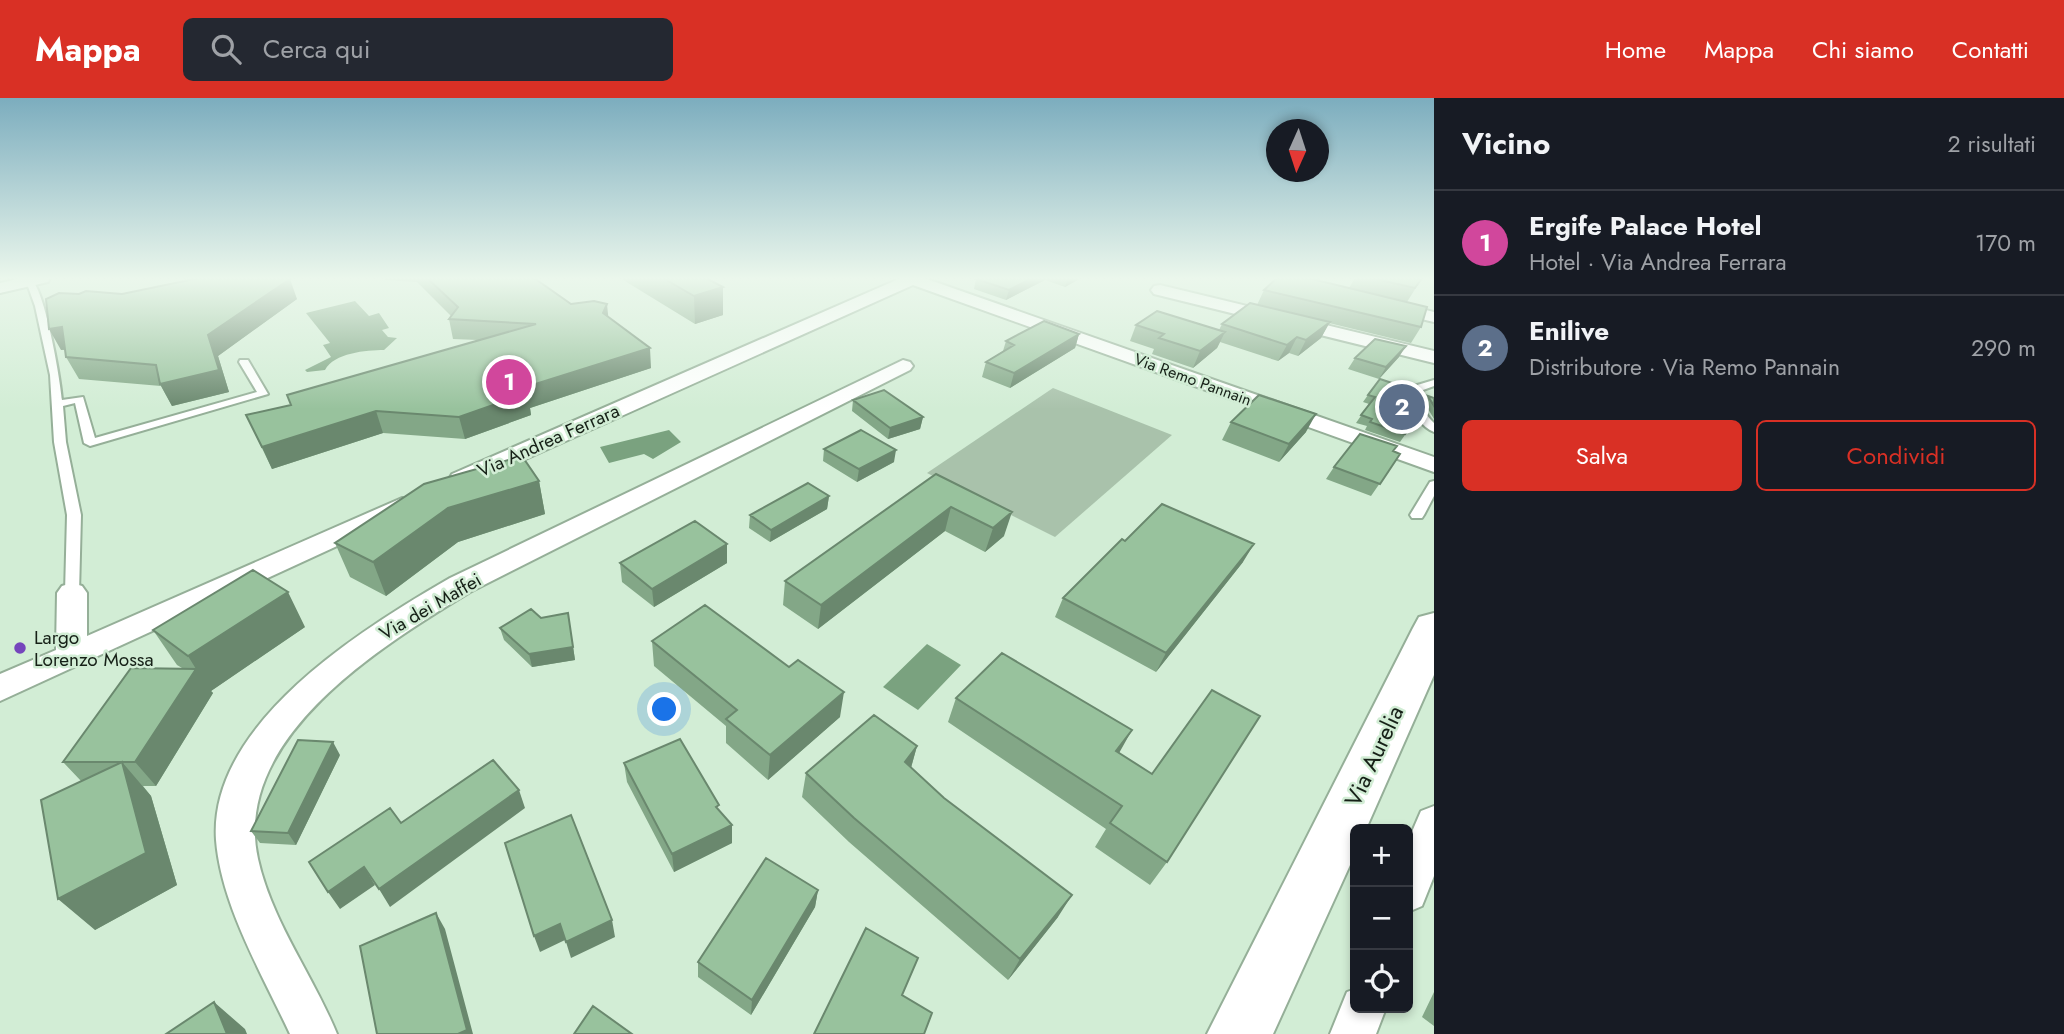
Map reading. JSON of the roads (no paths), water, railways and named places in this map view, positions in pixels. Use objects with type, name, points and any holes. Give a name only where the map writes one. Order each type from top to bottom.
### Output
[{"type":"main road","name":"Via Aurelia","points":[[1239,1034],[1278,960],[1432,636]]},
{"type":"street","name":"Via Andrea Ferrara","points":[[444,487],[816,322]]},
{"type":"street","name":"Via Remo Pannain","points":[[1032,322],[1434,465]]},
{"type":"street","points":[[1290,322],[1434,357]]},
{"type":"street","name":"Via dei Maffei","points":[[314,1034],[249,895],[234,836],[242,785],[253,762],[280,724],[337,668],[412,613],[460,585],[903,366]]},
{"type":"street","points":[[0,688],[419,498]]},
{"type":"street","points":[[72,593],[72,656]]},
{"type":"street","points":[[1410,887],[1434,823]]},
{"type":"street","points":[[1353,1034],[1361,1013]]},
{"type":"lane","points":[[43,322],[55,375],[60,442],[74,515],[72,593]]},
{"type":"lane","points":[[57,404],[79,398],[90,443],[263,394],[244,362]]},
{"type":"lane","points":[[1434,383],[1418,388],[1414,397],[1418,412],[1434,429]]},
{"type":"lane","points":[[1417,515],[1434,485]]},
{"type":"place","name":"Ergife Palace Hotel","points":[[509,382]]},
{"type":"place","name":"Enilive","points":[[1402,407]]},
{"type":"place","name":"Largo Lorenzo Mossa","points":[[20,648]]}]
